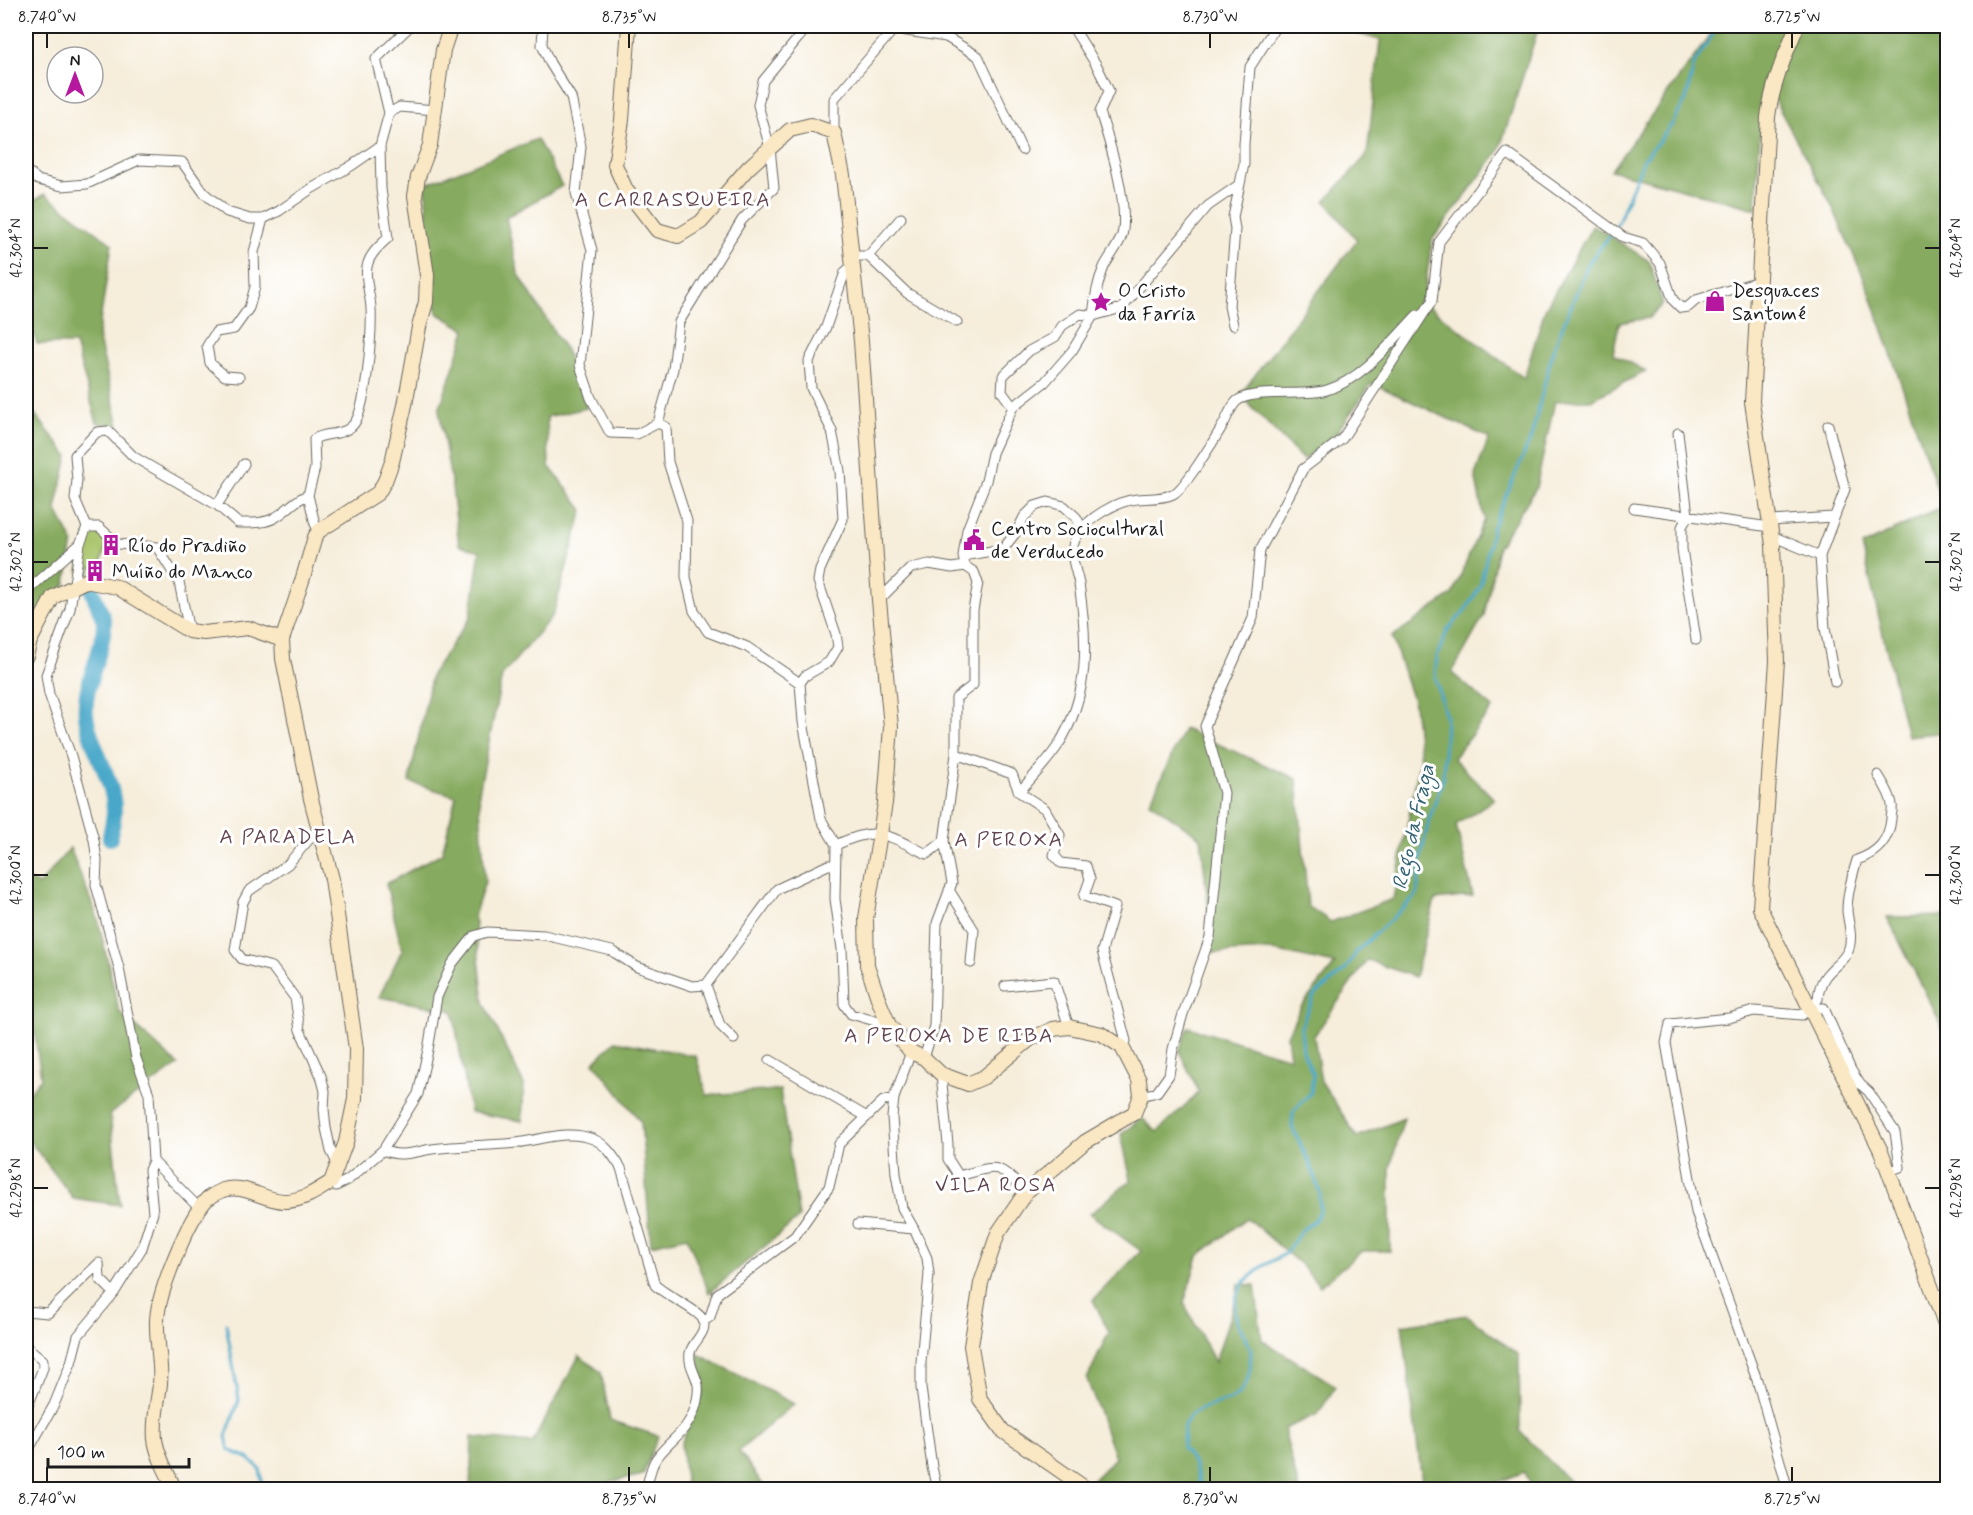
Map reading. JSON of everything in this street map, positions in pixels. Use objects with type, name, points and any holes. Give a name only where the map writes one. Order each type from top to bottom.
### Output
[{"type":"street","points":[[320,531],[315,524],[308,495],[315,468],[314,439],[324,433],[339,434],[352,426],[359,418],[366,385],[371,310],[366,268],[375,250],[388,238],[381,189],[380,146],[389,113],[376,58],[410,26]]},
{"type":"street","points":[[175,1490],[155,1441],[154,1424],[160,1383],[157,1322],[159,1302],[174,1261],[200,1209],[209,1197],[223,1190],[235,1188],[268,1199],[285,1201],[304,1197],[331,1182],[346,1142],[355,1099],[356,1049],[332,879],[320,828],[310,799],[283,659],[282,640],[302,581],[310,548],[320,531],[378,493],[392,462],[426,302],[427,275],[415,196],[418,177],[430,145],[443,50],[452,26]]},
{"type":"street","points":[[543,26],[542,45],[571,97],[581,147],[576,193],[592,250],[580,365],[591,398],[610,433],[637,434],[658,423],[673,369],[679,322],[742,220],[774,188],[770,148],[758,105],[763,81],[808,26]]},
{"type":"street","points":[[629,26],[622,120],[615,165],[626,190],[657,230],[678,236],[701,222],[748,168],[790,130],[811,125],[834,133]]},
{"type":"street","points":[[937,1490],[921,1388],[921,1362],[929,1274],[927,1258],[902,1208],[896,1174],[892,1117],[894,1098],[934,1026],[937,923],[952,883],[944,842],[956,754],[956,698],[973,685],[973,610],[978,583],[974,572],[964,561],[967,530],[986,481],[992,453],[1013,406],[1045,382],[1072,351],[1093,316],[1098,283],[1123,231],[1122,201],[1100,112],[1109,91],[1097,66],[1072,26]]},
{"type":"street","points":[[1233,325],[1229,306],[1233,217],[1244,164],[1244,134],[1250,67],[1276,26]]},
{"type":"street","points":[[1797,26],[1769,104],[1752,402],[1771,528],[1777,661],[1760,908],[1881,1151],[1941,1295],[1947,1332]]},
{"type":"street","points":[[1022,150],[978,56],[946,37],[894,29],[834,99],[834,133],[843,175],[861,341],[879,600],[891,727],[885,803],[866,918],[867,965],[889,1025],[917,1055],[941,1074],[968,1084],[984,1077],[1030,1039],[1053,1029],[1069,1027],[1102,1034],[1122,1047],[1138,1080],[1141,1096],[1134,1113],[1085,1142],[1026,1192],[998,1233],[981,1283],[971,1346],[980,1399],[1003,1431],[1088,1490]]},
{"type":"street","points":[[389,113],[400,106],[435,110]]},
{"type":"street","points":[[26,170],[38,180],[62,186],[87,184],[139,160],[182,162],[204,193],[226,212],[250,219],[263,219],[380,146]]},
{"type":"street","points":[[1141,1096],[1157,1092],[1169,1075],[1173,1049],[1183,1014],[1210,937],[1224,793],[1205,726],[1253,618],[1260,550],[1303,469],[1342,439],[1432,301],[1439,242],[1507,153],[1623,237],[1643,243],[1660,263],[1673,300],[1681,308],[1688,307],[1696,300],[1759,281]]},
{"type":"street","points":[[1013,406],[1002,392],[1003,376],[1029,351],[1054,337],[1062,326],[1080,314],[1093,316],[1122,308],[1208,206],[1240,184]]},
{"type":"street","points":[[889,1025],[851,1014],[844,1004],[842,949],[835,899],[836,845],[820,819],[803,722],[800,683],[805,676],[829,662],[838,647],[836,634],[818,581],[820,570],[843,519],[840,471],[832,431],[811,388],[809,361],[826,327],[845,272],[852,261],[868,256],[901,218]]},
{"type":"street","points":[[239,377],[225,376],[210,363],[207,346],[216,332],[234,329],[249,308],[255,287],[254,252],[263,219]]},
{"type":"street","points":[[868,256],[908,293],[957,322]]},
{"type":"street","points":[[1019,792],[1057,747],[1071,721],[1080,694],[1085,664],[1085,628],[1079,583],[1071,553],[1077,536],[1110,507],[1134,500],[1176,494],[1211,447],[1236,402],[1251,396],[1327,390],[1358,375],[1432,301]]},
{"type":"street","points":[[658,423],[666,427],[668,462],[687,521],[686,577],[694,611],[708,632],[747,647],[800,683]]},
{"type":"street","points":[[1828,426],[1845,489],[1820,556],[1825,628],[1835,682]]},
{"type":"street","points":[[26,1454],[54,1405],[71,1363],[78,1336],[114,1293],[142,1248],[153,1213],[149,1170],[153,1161],[148,1094],[136,1058],[118,968],[96,885],[97,860],[94,840],[71,756],[49,694],[46,675],[70,609],[80,544],[87,527],[75,499],[75,455],[97,432],[108,431],[134,456],[218,505],[238,523],[259,523],[275,518],[297,499],[308,495]]},
{"type":"street","points":[[1678,433],[1688,515],[1682,526],[1682,549],[1696,640]]},
{"type":"street","points":[[218,505],[244,464]]},
{"type":"street","points":[[879,600],[911,568],[929,564],[952,568],[964,561],[1003,549],[1017,531],[1024,517],[1035,506],[1048,502],[1064,506],[1076,517],[1083,530]]},
{"type":"street","points":[[1634,508],[1771,528],[1833,517]]},
{"type":"street","points":[[87,527],[99,526],[118,544],[157,547],[179,582],[189,631]]},
{"type":"street","points":[[1771,528],[1820,556]]},
{"type":"street","points":[[26,592],[80,544]]},
{"type":"street","points":[[26,656],[30,641],[53,597],[85,581],[117,587],[189,631],[204,633],[248,628],[282,640]]},
{"type":"street","points":[[956,754],[1012,774],[1019,792],[1045,809],[1059,835],[1054,855],[1061,863],[1086,866],[1090,879],[1084,896],[1115,908],[1102,951],[1126,1041],[1122,1047]]},
{"type":"street","points":[[1788,1490],[1757,1380],[1696,1212],[1666,1043],[1670,1024],[1729,1018],[1754,1011],[1802,1015],[1818,999],[1819,988],[1826,975],[1849,948],[1850,931],[1847,910],[1849,888],[1857,860],[1881,847],[1890,829],[1892,804],[1885,785],[1878,775]]},
{"type":"street","points":[[320,828],[288,864],[249,891],[243,902],[235,950],[242,959],[273,967],[295,998],[300,1030],[325,1091],[326,1128],[331,1151],[338,1165]]},
{"type":"street","points":[[836,845],[856,835],[880,833],[927,854],[944,842]]},
{"type":"street","points":[[331,1182],[336,1186],[348,1180],[383,1150],[418,1094],[437,997],[452,964],[474,936],[487,932],[544,935],[612,951],[637,967],[692,986],[706,985],[777,889],[828,865],[835,864]]},
{"type":"street","points":[[949,890],[974,930],[971,963]]},
{"type":"street","points":[[1005,986],[1054,981],[1069,1027]]},
{"type":"street","points":[[706,985],[720,1025],[734,1039]]},
{"type":"street","points":[[1809,1007],[1824,1008],[1851,1070],[1860,1084],[1869,1092],[1895,1132],[1900,1167],[1888,1171]]},
{"type":"street","points":[[771,1060],[867,1117]]},
{"type":"street","points":[[941,1074],[948,1159],[959,1176],[994,1167],[1004,1170],[1026,1192]]},
{"type":"street","points":[[704,1321],[710,1317],[717,1294],[795,1236],[830,1187],[839,1144],[883,1101],[894,1098]]},
{"type":"street","points":[[383,1150],[394,1155],[454,1146],[517,1143],[558,1135],[578,1135],[601,1142],[611,1153],[621,1168],[655,1285],[704,1321],[702,1333],[690,1352],[690,1362],[698,1386],[695,1408],[682,1432],[655,1460],[646,1490]]},
{"type":"street","points":[[153,1161],[200,1209]]},
{"type":"street","points":[[858,1224],[914,1229]]},
{"type":"street","points":[[26,1311],[48,1313],[99,1263],[100,1279],[114,1293]]},
{"type":"street","points":[[26,1346],[43,1360],[43,1368],[26,1411]]},
{"type":"green space","points":[[1346,26],[1539,26],[1499,151],[1432,240],[1423,302],[1524,378],[1545,309],[1593,225],[1649,261],[1663,304],[1649,318],[1619,323],[1613,354],[1646,371],[1591,400],[1555,401],[1536,488],[1498,547],[1484,616],[1452,673],[1493,708],[1453,758],[1494,799],[1456,825],[1473,896],[1435,900],[1415,977],[1367,960],[1314,1036],[1321,1081],[1357,1137],[1404,1118],[1390,1168],[1390,1251],[1362,1251],[1320,1286],[1301,1265],[1247,1218],[1198,1256],[1184,1303],[1215,1362],[1238,1284],[1255,1285],[1262,1340],[1336,1386],[1318,1414],[1284,1429],[1299,1489],[1096,1489],[1092,1481],[1115,1458],[1087,1379],[1109,1332],[1093,1300],[1141,1251],[1090,1214],[1131,1180],[1121,1134],[1142,1118],[1157,1132],[1199,1092],[1179,1051],[1188,1027],[1290,1058],[1287,1035],[1301,1007],[1335,964],[1269,950],[1213,953],[1201,838],[1150,802],[1184,729],[1297,779],[1308,906],[1331,922],[1393,899],[1420,759],[1414,704],[1392,637],[1453,594],[1484,519],[1475,475],[1489,438],[1372,383],[1334,436],[1303,460],[1240,395],[1357,240],[1325,201],[1367,155],[1380,40],[1345,30]]},
{"type":"green space","points":[[1717,26],[1947,26],[1947,732],[1907,736],[1862,546],[1943,506],[1869,290],[1831,204],[1763,79],[1756,209],[1611,170]]},
{"type":"green space","points":[[537,139],[562,186],[506,217],[518,273],[566,351],[587,408],[547,417],[549,466],[583,510],[553,615],[502,676],[479,792],[485,882],[474,916],[484,1002],[524,1085],[522,1121],[470,1112],[453,1011],[379,997],[402,950],[386,884],[442,853],[456,796],[409,782],[432,673],[470,618],[480,551],[459,545],[439,410],[466,330],[437,313],[427,229],[426,184]]},
{"type":"green space","points":[[45,194],[112,244],[98,335],[119,426],[97,423],[75,344],[37,344],[26,311],[26,206]]},
{"type":"green space","points":[[26,403],[68,456],[56,509],[73,542],[66,583],[26,644]]},
{"type":"green space","points":[[96,530],[108,540],[100,567],[90,568],[91,575],[78,571],[88,532]]},
{"type":"green space","points":[[70,848],[98,919],[119,1011],[178,1065],[110,1114],[120,1205],[73,1198],[26,1136],[26,1096],[41,1078],[26,974],[26,879],[39,885]]},
{"type":"green space","points":[[1948,916],[1947,1046],[1939,1020],[1887,917]]},
{"type":"green space","points":[[615,1041],[696,1056],[707,1095],[780,1090],[799,1218],[709,1293],[687,1237],[651,1245],[641,1122],[594,1062]]},
{"type":"green space","points":[[1467,1315],[1519,1355],[1520,1431],[1577,1489],[1533,1489],[1524,1472],[1481,1489],[1423,1489],[1402,1325]]},
{"type":"green space","points":[[698,1354],[794,1404],[739,1451],[766,1489],[686,1489],[681,1444],[703,1392]]},
{"type":"green space","points":[[579,1356],[601,1372],[610,1420],[658,1436],[643,1475],[573,1489],[470,1489],[472,1437],[532,1443]]},
{"type":"waterway","name":"Rego da Fraga","points":[[1616,227],[1644,159],[1670,127],[1686,100],[1694,64],[1718,26]]},
{"type":"waterway","name":"Rego da Fraga","points":[[1202,1490],[1194,1464],[1183,1448],[1184,1426],[1190,1415],[1200,1409],[1231,1399],[1241,1392],[1247,1382],[1251,1350],[1237,1321],[1236,1297],[1244,1282],[1263,1266],[1286,1253],[1301,1231],[1315,1220],[1320,1211],[1320,1193],[1309,1162],[1292,1127],[1293,1112],[1311,1092],[1313,1075],[1303,1051],[1301,1027],[1314,996],[1345,970],[1357,951],[1417,895],[1421,856],[1429,820],[1443,779],[1446,718],[1435,676],[1437,656],[1448,629],[1464,612],[1480,587],[1493,526],[1531,438],[1553,350],[1589,262],[1611,234]]},
{"type":"waterway","points":[[91,587],[104,625],[87,692],[86,715],[88,727],[113,798],[114,814],[110,838]]},
{"type":"waterway","points":[[226,1324],[239,1400],[226,1436],[229,1450],[248,1458],[260,1469],[263,1490]]},
{"type":"place","name":"Desguaces Santomé","points":[[1715,301]]},
{"type":"place","name":"O Cristo da Farria","points":[[1101,302]]},
{"type":"place","name":"Centro Sociocultural de Verducedo","points":[[974,540]]},
{"type":"place","name":"Río do Pradiño","points":[[111,545]]},
{"type":"place","name":"Muíño do Manco","points":[[95,571]]},
{"type":"district","name":"A CARRASQUEIRA","points":[[673,199]]},
{"type":"district","name":"A PARADELA","points":[[288,836]]},
{"type":"district","name":"A PEROXA","points":[[1009,839]]},
{"type":"district","name":"A PEROXA DE RIBA","points":[[949,1035]]},
{"type":"district","name":"VILA ROSA","points":[[996,1184]]}]
